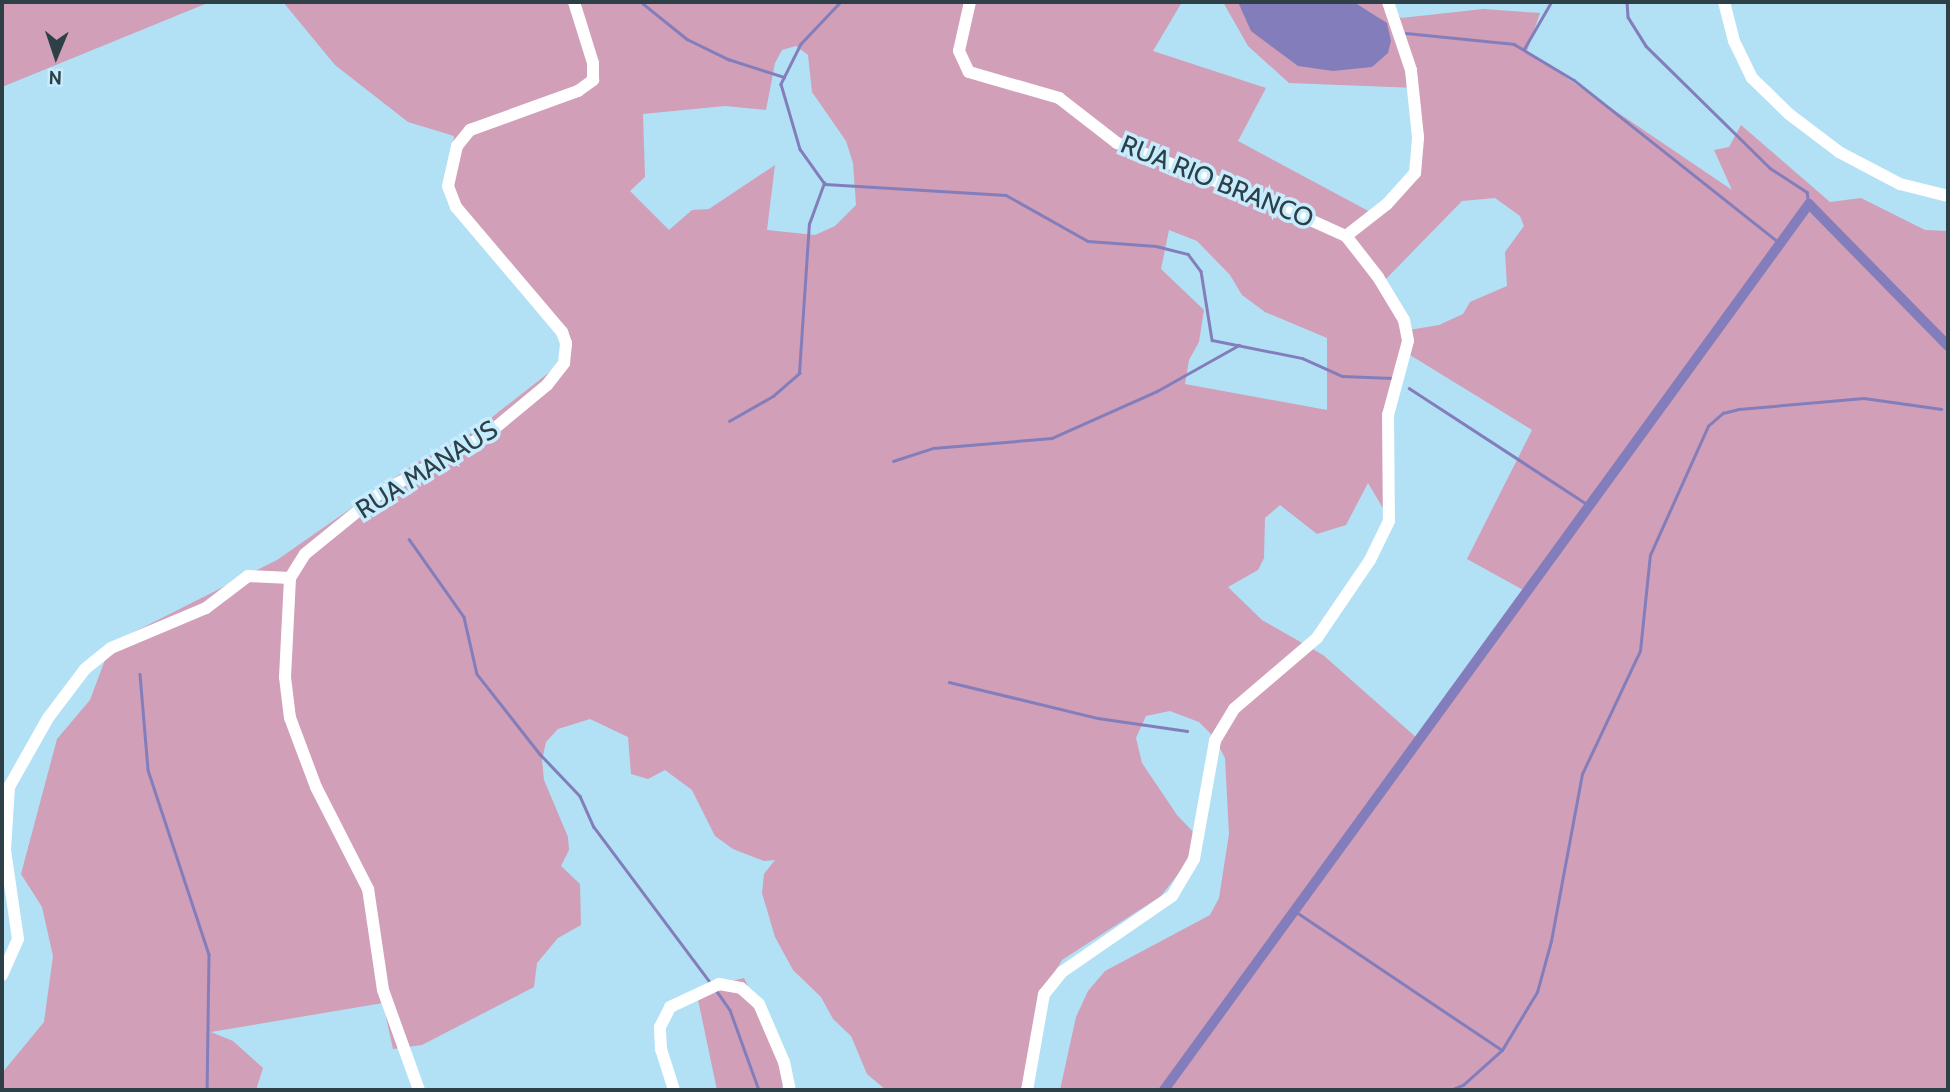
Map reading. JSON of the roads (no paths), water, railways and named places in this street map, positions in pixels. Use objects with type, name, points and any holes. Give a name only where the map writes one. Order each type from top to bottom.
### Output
[{"type":"street","name":"RUA MANAUS","points":[[290,578],[305,554],[380,493],[489,433],[547,385],[564,363],[562,332],[456,207],[447,186],[457,146],[470,130],[578,91],[593,80],[593,64],[574,2]]},
{"type":"street","name":"RUA RIO BRANCO","points":[[970,2],[959,51],[969,72],[1059,98],[1117,143],[1275,204],[1346,236]]},
{"type":"street","points":[[1027,1090],[1044,994],[1062,972],[1172,896],[1194,859],[1215,740],[1234,709],[1317,638],[1370,560],[1389,521],[1388,415],[1408,341],[1404,320],[1378,277],[1346,236],[1380,211],[1415,173],[1418,137],[1411,70],[1388,2]]},
{"type":"street","points":[[1724,2],[1734,41],[1752,78],[1789,114],[1839,152],[1900,184],[1948,196]]},
{"type":"street","points":[[2,975],[18,939],[5,850],[9,787],[48,718],[85,669],[111,648],[206,608],[248,576],[290,578],[285,677],[290,718],[316,787],[368,889],[383,990],[419,1090]]},
{"type":"street","points":[[674,1090],[661,1049],[660,1027],[670,1007],[719,984],[741,988],[759,1004],[784,1062],[790,1090]]},
{"type":"waterway","points":[[641,2],[687,39],[728,59],[784,77]]},
{"type":"waterway","points":[[841,2],[801,44],[781,84],[800,149],[825,184],[1006,195],[1088,241],[1156,246],[1188,254],[1201,271],[1212,340],[1302,358],[1342,376],[1393,378]]},
{"type":"waterway","points":[[1524,49],[1551,2]]},
{"type":"waterway","points":[[1627,2],[1628,17],[1646,46],[1770,168],[1807,192],[1809,204]]},
{"type":"waterway","points":[[1406,33],[1514,44],[1574,80],[1781,244]]},
{"type":"waterway","points":[[729,421],[773,396],[799,373],[809,224],[824,183]]},
{"type":"waterway","points":[[1164,1090],[1809,204],[1948,346]]},
{"type":"waterway","points":[[893,461],[933,448],[1052,438],[1157,391],[1239,345]]},
{"type":"waterway","points":[[1409,388],[1590,506]]},
{"type":"waterway","points":[[1451,1090],[1463,1085],[1502,1050],[1537,992],[1551,941],[1582,774],[1640,651],[1650,555],[1708,426],[1723,413],[1739,409],[1864,398],[1941,409]]},
{"type":"waterway","points":[[409,539],[464,617],[477,674],[540,754],[580,796],[594,827],[710,982]]},
{"type":"waterway","points":[[140,674],[148,770],[209,954],[207,1090]]},
{"type":"waterway","points":[[949,682],[1098,718],[1187,731]]},
{"type":"waterway","points":[[1295,911],[1502,1050]]},
{"type":"waterway","points":[[716,990],[730,1010],[759,1090]]}]
